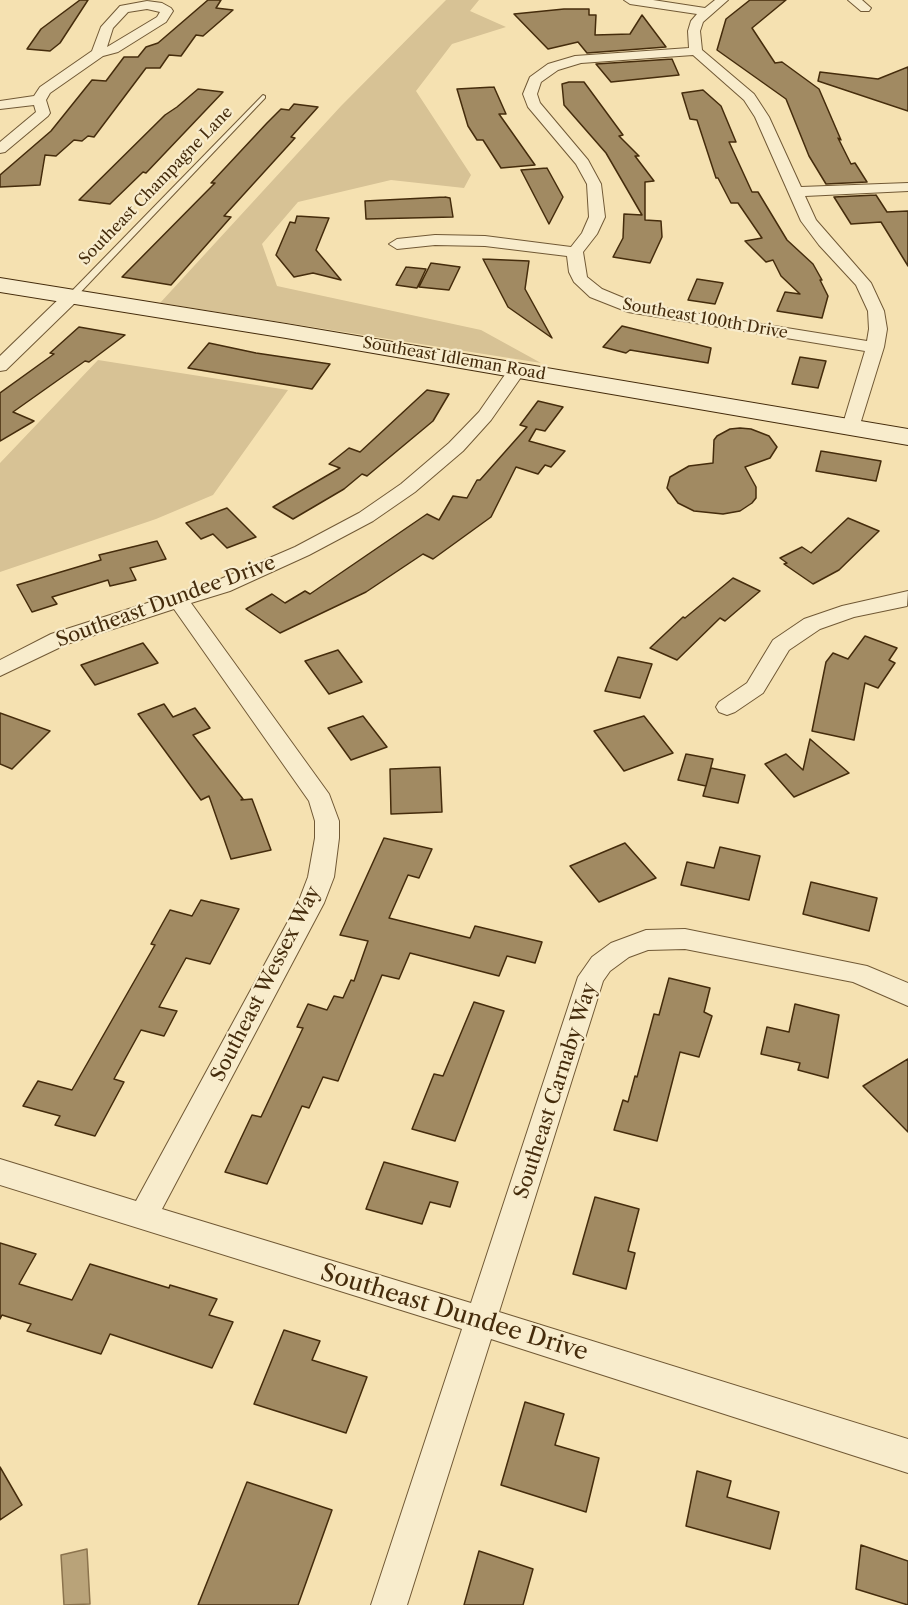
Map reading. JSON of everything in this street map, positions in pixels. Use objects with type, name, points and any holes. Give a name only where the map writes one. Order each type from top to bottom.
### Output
[{"type":"main road","name":"Southeast Idleman Road","points":[[0,285],[908,437]]},
{"type":"street","points":[[630,0],[706,12]]},
{"type":"street","points":[[722,0],[697,21],[694,31],[696,51],[749,97],[762,117],[814,228],[863,282],[876,310],[878,329],[875,347],[851,427]]},
{"type":"street","points":[[854,0],[865,8]]},
{"type":"street","points":[[0,149],[43,113],[39,100],[45,90],[98,53],[113,49],[162,19],[167,11],[147,5],[124,9],[107,27],[98,53]]},
{"type":"street","points":[[397,244],[435,240],[485,241],[574,252],[589,234],[597,217],[594,184],[583,163],[533,104],[530,94],[535,80],[553,67],[580,59],[696,51]]},
{"type":"street","points":[[0,105],[39,100]]},
{"type":"street","points":[[797,192],[908,187]]},
{"type":"street","name":"Southeast 100th Drive","points":[[574,252],[575,265],[580,279],[596,293],[620,304],[646,311],[875,347]]},
{"type":"street","points":[[0,366],[72,296]]},
{"type":"street","name":"Southeast Dundee Drive","points":[[0,669],[59,639],[223,586],[303,551],[345,529],[388,503],[432,468],[472,431],[517,370]]},
{"type":"street","points":[[727,707],[755,688],[781,645],[812,624],[849,611],[900,601],[908,597]]},
{"type":"street","name":"Southeast Wessex Way","points":[[143,1216],[311,903],[321,877],[327,838],[327,821],[324,811],[310,783],[179,601]]},
{"type":"street","name":"Southeast Carnaby Way","points":[[389,1605],[591,978],[601,964],[620,950],[646,940],[685,939],[858,973],[908,994]]},
{"type":"street","name":"Southeast Dundee Drive","points":[[0,1172],[908,1456]]},
{"type":"lane","name":"Southeast Champagne Lane","points":[[72,296],[263,98]]},
{"type":"shaded area","points":[[446,0],[479,0],[470,11],[506,27],[452,44],[416,91],[471,175],[464,188],[391,180],[298,202],[262,244],[277,286],[481,330],[541,363],[160,303],[341,106]]},
{"type":"shaded area","points":[[98,360],[288,390],[213,495],[156,519],[0,572],[0,463]]},
{"type":"shaded area","points":[[87,1549],[90,1604],[64,1605],[61,1555]]},
{"type":"building","points":[[80,0],[88,0],[60,43],[50,51],[27,49],[41,29]]},
{"type":"building","points":[[208,0],[221,0],[216,8],[233,10],[203,36],[196,35],[181,56],[169,55],[160,68],[146,68],[94,137],[88,136],[82,141],[74,140],[56,156],[45,155],[40,185],[0,187],[0,175],[51,131],[92,80],[106,81],[124,57],[138,57],[146,47],[158,43]]},
{"type":"building","points":[[750,0],[786,0],[752,28],[775,63],[782,62],[819,89],[851,164],[855,163],[867,182],[826,184],[809,156],[786,99],[717,50],[726,19]]},
{"type":"building","points":[[589,9],[589,15],[596,15],[595,35],[630,34],[642,15],[666,47],[587,53],[578,42],[548,49],[514,14]]},
{"type":"building","points":[[672,59],[679,75],[611,82],[596,64]]},
{"type":"building","points":[[908,67],[908,111],[818,81],[820,72],[878,79]]},
{"type":"building","points":[[584,82],[623,135],[619,136],[639,156],[635,156],[654,181],[645,182],[645,220],[661,221],[662,237],[650,263],[613,257],[623,238],[624,214],[642,215],[606,153],[564,105],[562,84]]},
{"type":"building","points":[[494,87],[506,114],[499,114],[535,165],[501,168],[483,140],[477,140],[468,126],[457,89]]},
{"type":"building","points":[[198,89],[223,92],[146,173],[143,172],[110,204],[79,200],[165,115]]},
{"type":"building","points":[[703,90],[721,106],[736,142],[729,142],[752,192],[758,192],[787,240],[813,264],[822,280],[820,280],[828,296],[822,318],[777,311],[785,292],[800,294],[781,276],[773,260],[766,262],[745,241],[762,238],[738,203],[731,203],[716,178],[697,120],[690,119],[682,93]]},
{"type":"building","points":[[294,104],[318,107],[291,137],[295,138],[224,216],[231,217],[171,285],[122,277],[215,183],[211,183],[267,123],[281,109],[289,110]]},
{"type":"building","points":[[547,168],[563,197],[549,224],[521,170]]},
{"type":"building","points":[[876,195],[887,212],[908,211],[908,266],[881,222],[851,224],[834,197]]},
{"type":"building","points":[[450,198],[453,217],[366,219],[365,201]]},
{"type":"building","points":[[297,216],[329,218],[316,250],[341,280],[313,273],[294,277],[276,255],[290,222],[295,223]]},
{"type":"building","points":[[483,259],[529,261],[525,289],[552,338],[508,307]]},
{"type":"building","points":[[431,263],[460,267],[449,290],[419,287]]},
{"type":"building","points":[[406,267],[426,269],[417,288],[396,285]]},
{"type":"building","points":[[697,279],[723,283],[715,304],[688,300]]},
{"type":"building","points":[[622,326],[711,348],[708,363],[630,350],[626,353],[603,347]]},
{"type":"building","points":[[79,327],[125,335],[89,362],[85,361],[13,412],[34,421],[0,441],[0,393],[54,354],[50,353]]},
{"type":"building","points":[[209,343],[256,353],[330,364],[312,389],[188,368]]},
{"type":"building","points":[[800,357],[826,361],[818,388],[792,384]]},
{"type":"building","points":[[427,390],[449,394],[433,421],[367,476],[362,474],[344,489],[293,519],[273,507],[340,468],[329,464],[349,448],[360,452]]},
{"type":"building","points":[[538,401],[563,407],[545,431],[536,429],[529,441],[565,451],[551,467],[545,465],[538,474],[516,467],[491,517],[433,559],[423,554],[366,592],[280,633],[246,609],[272,594],[285,603],[305,591],[310,594],[427,514],[439,520],[453,496],[467,498],[477,480],[480,480],[527,427],[520,425]]},
{"type":"building","points":[[730,429],[751,429],[769,436],[777,447],[770,458],[745,467],[756,487],[756,498],[752,503],[740,511],[723,514],[694,511],[678,503],[667,488],[670,477],[689,466],[713,463],[714,440],[717,436]]},
{"type":"building","points":[[821,451],[881,461],[876,481],[816,471]]},
{"type":"building","points":[[227,508],[256,537],[227,548],[213,534],[201,539],[186,523]]},
{"type":"building","points":[[848,518],[879,531],[839,570],[813,584],[784,564],[787,563],[780,558],[802,547],[811,553]]},
{"type":"building","points":[[157,541],[166,559],[130,568],[136,580],[110,586],[108,580],[52,597],[57,604],[32,612],[17,585],[101,560],[99,555]]},
{"type":"building","points":[[733,578],[760,591],[725,621],[720,618],[677,660],[650,648],[683,617],[685,618]]},
{"type":"building","points":[[865,636],[897,648],[889,660],[895,663],[878,688],[865,683],[854,740],[812,731],[826,662],[833,653],[848,659]]},
{"type":"building","points":[[143,643],[158,663],[95,685],[81,665]]},
{"type":"building","points":[[338,650],[362,682],[329,694],[305,661]]},
{"type":"building","points":[[618,657],[652,664],[640,698],[605,691]]},
{"type":"building","points":[[164,704],[173,717],[195,708],[210,728],[193,735],[243,799],[241,800],[252,799],[271,850],[231,859],[209,796],[201,800],[138,714]]},
{"type":"building","points":[[0,713],[50,731],[12,769],[0,764]]},
{"type":"building","points":[[363,716],[387,747],[351,760],[328,728]]},
{"type":"building","points":[[644,716],[673,753],[624,771],[594,731]]},
{"type":"building","points":[[810,739],[849,773],[794,797],[765,764],[786,754],[803,770]]},
{"type":"building","points":[[686,754],[713,759],[706,786],[678,780]]},
{"type":"building","points":[[440,767],[442,812],[391,814],[390,769]]},
{"type":"building","points":[[711,768],[745,775],[738,803],[703,796]]},
{"type":"building","points":[[384,838],[432,849],[419,878],[408,875],[389,918],[470,938],[475,926],[542,942],[535,963],[507,956],[499,976],[410,953],[399,979],[382,975],[338,1081],[323,1077],[309,1108],[302,1106],[267,1184],[225,1172],[252,1115],[261,1117],[303,1028],[297,1027],[308,1004],[327,1010],[334,996],[343,998],[351,980],[354,981],[368,941],[340,935]]},
{"type":"building","points":[[625,843],[656,878],[599,902],[570,866]]},
{"type":"building","points":[[720,847],[760,856],[749,900],[681,885],[687,862],[714,868]]},
{"type":"building","points":[[811,882],[877,898],[869,931],[803,914]]},
{"type":"building","points":[[201,900],[239,909],[210,964],[186,958],[159,1007],[177,1011],[164,1036],[141,1030],[114,1079],[124,1082],[95,1136],[55,1125],[60,1116],[23,1106],[38,1081],[72,1090],[155,945],[151,944],[170,910],[192,916]]},
{"type":"building","points":[[669,978],[710,988],[704,1012],[712,1016],[699,1057],[680,1052],[657,1141],[614,1130],[623,1100],[628,1102],[654,1014],[659,1015]]},
{"type":"building","points":[[474,1002],[504,1011],[455,1141],[412,1129],[434,1074],[443,1076]]},
{"type":"building","points":[[795,1004],[839,1015],[828,1078],[798,1070],[800,1063],[761,1054],[767,1027],[789,1032]]},
{"type":"building","points":[[908,1059],[908,1132],[863,1086]]},
{"type":"building","points":[[384,1162],[458,1182],[450,1207],[430,1202],[422,1224],[366,1209]]},
{"type":"building","points":[[595,1197],[639,1209],[628,1251],[635,1253],[626,1289],[573,1274]]},
{"type":"building","points":[[0,1243],[36,1254],[19,1284],[72,1300],[90,1264],[169,1288],[170,1285],[217,1299],[209,1315],[233,1322],[212,1368],[110,1334],[101,1354],[27,1331],[31,1324],[2,1315],[0,1319]]},
{"type":"building","points":[[284,1330],[320,1341],[312,1360],[367,1377],[346,1433],[254,1404]]},
{"type":"building","points":[[525,1402],[564,1414],[555,1445],[599,1458],[586,1512],[501,1485]]},
{"type":"building","points":[[0,1467],[22,1505],[0,1520]]},
{"type":"building","points":[[697,1471],[731,1481],[727,1497],[779,1512],[770,1549],[686,1526]]},
{"type":"building","points":[[247,1482],[332,1510],[298,1605],[198,1605]]},
{"type":"building","points":[[861,1545],[908,1561],[908,1605],[856,1589]]},
{"type":"building","points":[[479,1551],[533,1569],[523,1605],[464,1605]]}]
